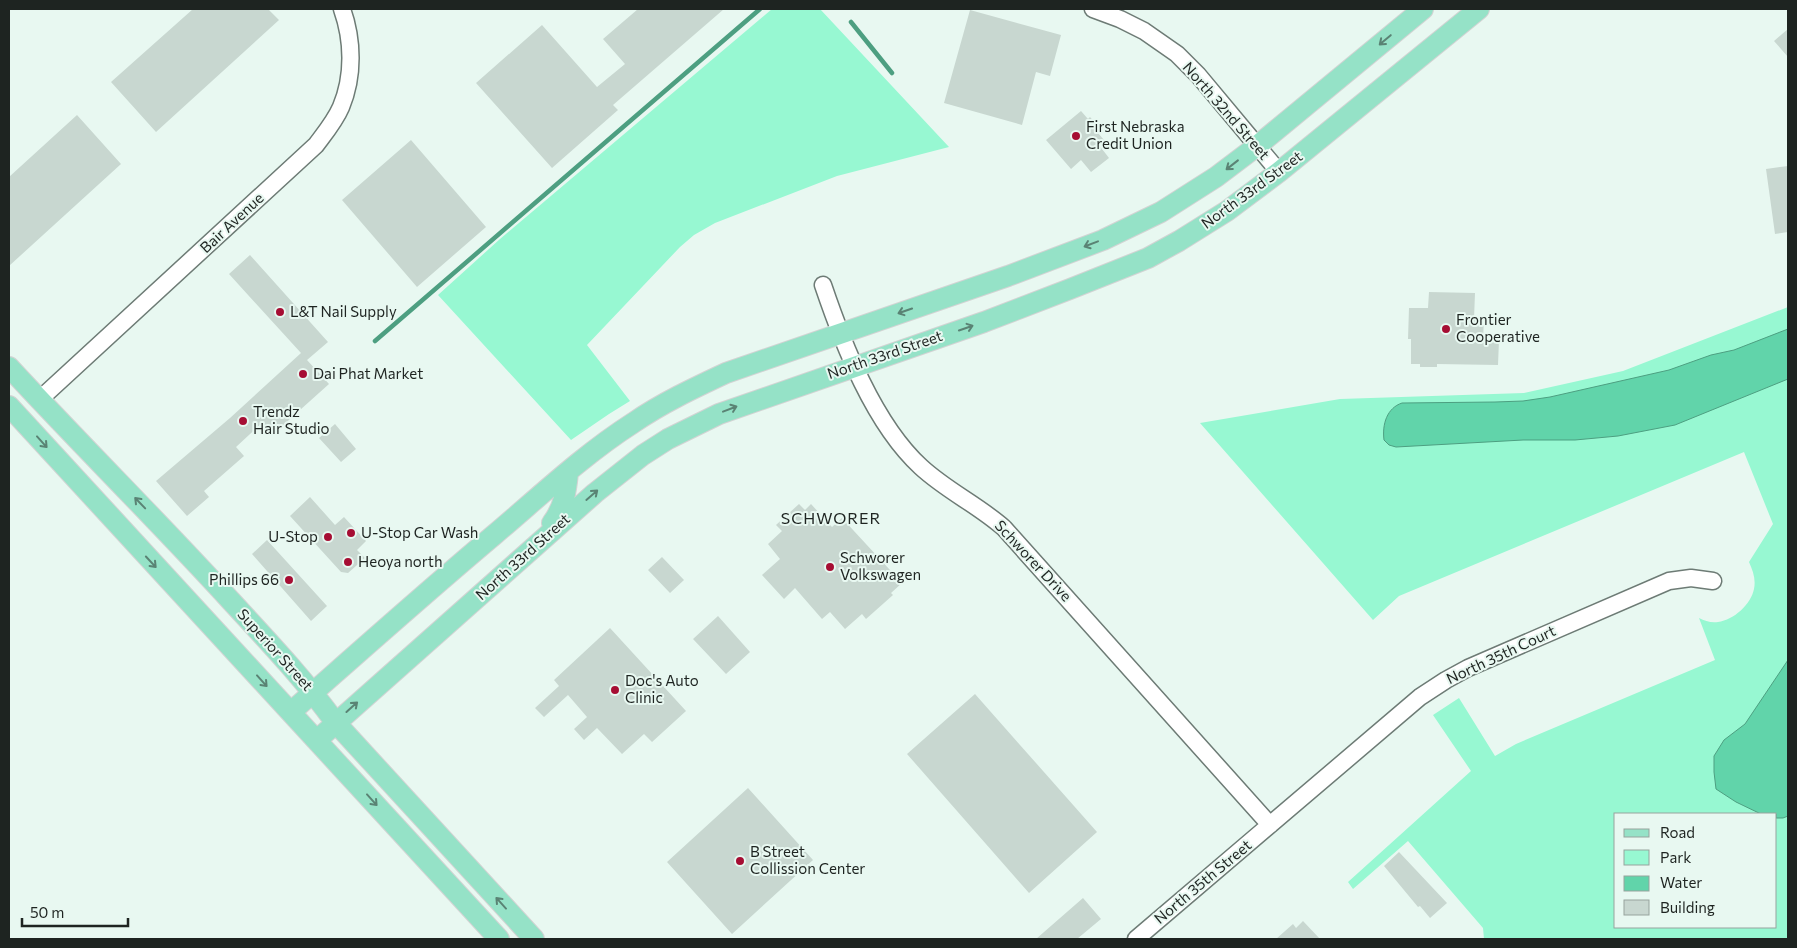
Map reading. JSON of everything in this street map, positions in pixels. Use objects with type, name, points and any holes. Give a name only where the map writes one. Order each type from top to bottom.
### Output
[{"type":"main road","name":"North 33rd Street","points":[[291,712],[434,585],[568,473],[631,424],[692,388],[726,373],[1008,276],[1118,233],[1154,215],[1216,177],[1257,146],[1423,9]]},
{"type":"main road","name":"North 33rd Street","points":[[316,740],[620,472],[668,439],[719,414],[752,401],[1070,290],[1148,258],[1201,228],[1234,206],[1279,172],[1479,9]]},
{"type":"main road","name":"Superior Street","points":[[9,366],[39,400],[159,522],[314,692],[335,722],[534,939]]},
{"type":"main road","points":[[9,387],[25,403],[35,403],[39,400]]},
{"type":"main road","name":"Superior Street","points":[[9,406],[499,939]]},
{"type":"main road","points":[[536,545],[560,512],[565,498],[568,473]]},
{"type":"street","name":"Bair Avenue","points":[[39,400],[316,146],[341,108],[348,85],[350,41],[342,9]]},
{"type":"street","name":"North 32nd Street","points":[[1093,9],[1120,19],[1144,31],[1177,54],[1198,75],[1279,172]]},
{"type":"street","name":"Schworer Drive","points":[[823,285],[856,366],[886,424],[912,458],[936,479],[980,508],[1004,528],[1270,825]]},
{"type":"street","name":"North 35th Court","points":[[1270,825],[1420,697],[1446,680],[1468,668],[1669,581],[1691,578],[1713,581]]},
{"type":"street","name":"North 35th Street","points":[[1136,939],[1270,825]]},
{"type":"green space","points":[[772,9],[820,9],[949,147],[837,176],[715,223],[694,235],[680,247],[587,345],[630,401],[571,440],[438,295],[500,239]]},
{"type":"green space","points":[[1788,307],[1788,939],[1484,939],[1483,928],[1408,841],[1353,889],[1348,882],[1471,771],[1433,715],[1459,698],[1495,756],[1516,744],[1715,660],[1699,618],[1710,622],[1724,621],[1736,615],[1746,606],[1755,585],[1754,575],[1749,562],[1773,524],[1744,452],[1399,596],[1373,620],[1200,423],[1340,399],[1524,393],[1623,371]]},
{"type":"water","points":[[1788,329],[1788,379],[1675,425],[1618,436],[1575,440],[1523,440],[1396,447],[1389,445],[1384,440],[1384,428],[1387,417],[1397,405],[1402,403],[1523,401],[1550,397],[1669,370],[1711,355],[1734,350]]},
{"type":"water","points":[[1788,660],[1788,816],[1777,818],[1777,813],[1759,813],[1736,802],[1716,789],[1714,756],[1724,740],[1745,724]]},
{"type":"building","points":[[193,9],[268,9],[279,20],[156,132],[111,82]]},
{"type":"building","points":[[638,9],[724,9],[613,105],[618,110],[552,168],[476,83],[542,25],[597,87],[625,64],[603,39]]},
{"type":"building","points":[[970,10],[1061,35],[1050,76],[1036,72],[1022,125],[944,103]]},
{"type":"building","points":[[1788,29],[1788,57],[1774,41]]},
{"type":"building","name":"First Nebraska Credit Union","points":[[1081,111],[1088,119],[1090,117],[1101,130],[1098,133],[1104,140],[1099,145],[1109,158],[1091,172],[1081,160],[1071,169],[1046,140]]},
{"type":"building","points":[[77,115],[121,164],[9,266],[9,177]]},
{"type":"building","points":[[411,140],[486,227],[417,287],[342,200]]},
{"type":"building","points":[[1788,166],[1788,232],[1775,234],[1766,169]]},
{"type":"building","points":[[250,255],[328,342],[307,360],[329,384],[271,436],[261,424],[236,447],[244,456],[204,491],[209,497],[187,516],[156,481],[230,418],[301,353],[229,274]]},
{"type":"building","name":"Frontier Cooperative","points":[[1429,292],[1475,293],[1474,319],[1484,320],[1483,339],[1499,340],[1498,365],[1437,364],[1437,367],[1420,367],[1420,364],[1411,364],[1411,339],[1408,339],[1409,308],[1428,308]]},
{"type":"building","points":[[335,424],[356,449],[341,462],[319,438]]},
{"type":"building","name":"U-Stop","points":[[310,497],[335,525],[344,517],[366,541],[357,550],[365,558],[348,573],[341,572],[290,516]]},
{"type":"building","name":"Schworer Volkswagen","points":[[799,504],[805,510],[811,504],[832,527],[842,518],[902,583],[891,593],[893,595],[866,619],[862,614],[845,629],[830,612],[822,619],[795,588],[784,599],[762,575],[780,559],[768,544],[782,531],[776,525]]},
{"type":"building","name":"Phillips 66","points":[[267,540],[327,606],[311,621],[252,554]]},
{"type":"building","points":[[662,557],[684,580],[670,593],[648,570]]},
{"type":"building","points":[[718,616],[750,652],[726,674],[693,639]]},
{"type":"building","name":"Doc's Auto Clinic","points":[[610,628],[686,711],[652,742],[644,734],[622,754],[597,728],[584,740],[574,729],[587,717],[568,695],[544,717],[535,708],[559,686],[554,680]]},
{"type":"building","points":[[975,694],[1097,832],[1029,893],[907,754]]},
{"type":"building","name":"B Street Collission Center","points":[[748,788],[813,860],[732,934],[667,862]]},
{"type":"building","points":[[1399,852],[1447,903],[1430,918],[1420,906],[1418,907],[1384,866]]},
{"type":"building","points":[[1083,898],[1101,919],[1077,939],[1036,939]]},
{"type":"building","points":[[1303,921],[1320,939],[1276,939],[1293,924],[1296,928]]},
{"type":"waterway","points":[[375,341],[760,9]]},
{"type":"waterway","points":[[851,22],[892,73]]},
{"type":"place","name":"First Nebraska Credit Union","points":[[1076,136]]},
{"type":"place","name":"L&T Nail Supply","points":[[280,312]]},
{"type":"place","name":"Frontier Cooperative","points":[[1446,329]]},
{"type":"place","name":"Dai Phat Market","points":[[303,374]]},
{"type":"place","name":"Trendz Hair Studio","points":[[243,421]]},
{"type":"place","name":"U-Stop Car Wash","points":[[351,533]]},
{"type":"place","name":"U-Stop","points":[[328,537]]},
{"type":"place","name":"Heoya north","points":[[348,562]]},
{"type":"place","name":"Schworer Volkswagen","points":[[830,567]]},
{"type":"place","name":"Phillips 66","points":[[289,580]]},
{"type":"place","name":"Doc's Auto Clinic","points":[[615,690]]},
{"type":"place","name":"B Street Collission Center","points":[[740,861]]},
{"type":"district","name":"SCHWORER","points":[[831,518]]}]
